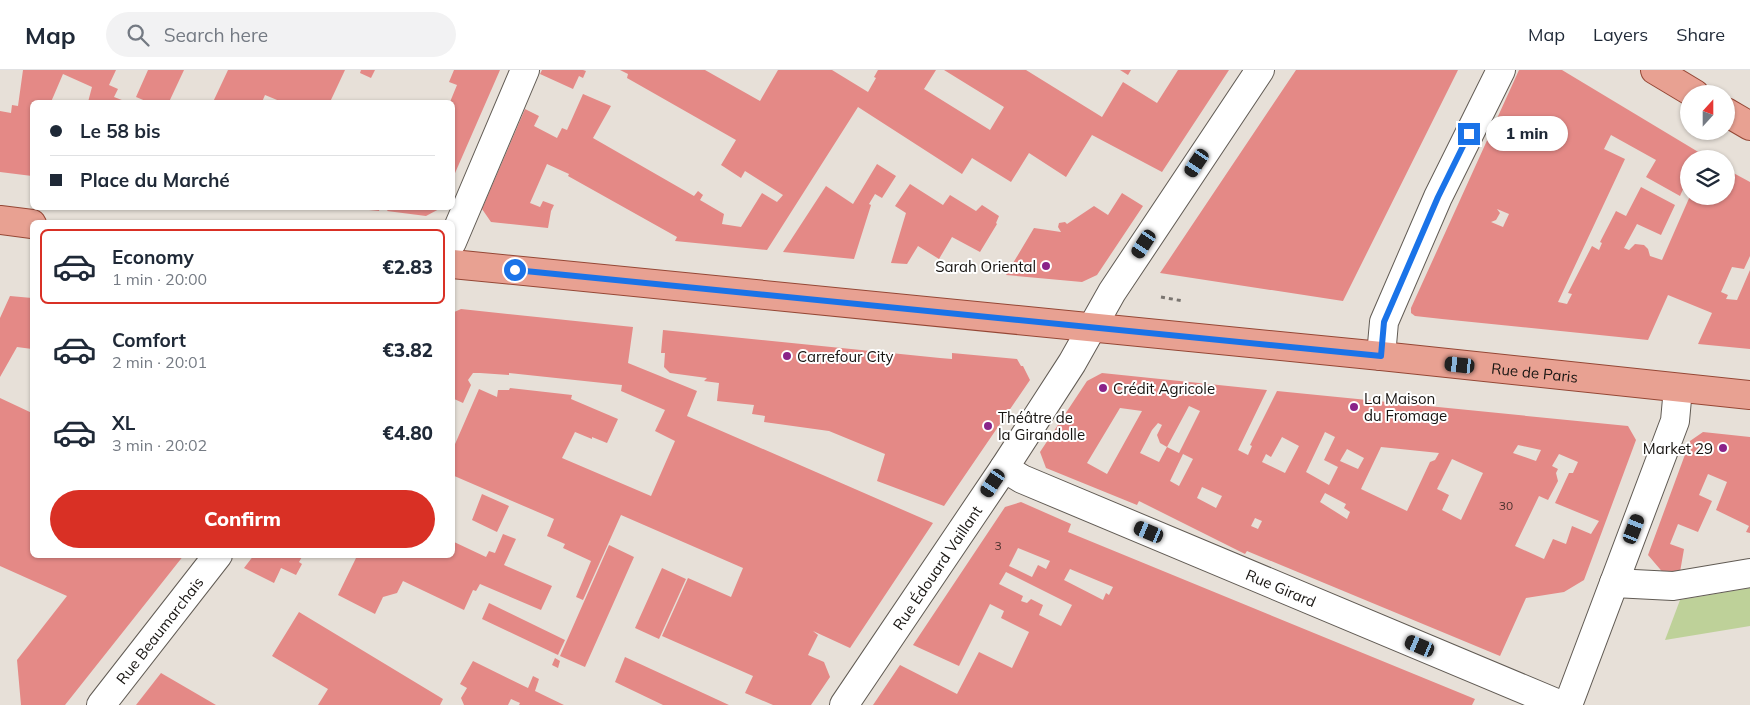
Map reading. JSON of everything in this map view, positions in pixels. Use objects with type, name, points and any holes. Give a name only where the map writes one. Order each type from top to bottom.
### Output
[{"type":"main road","points":[[1655,70],[1680,85]]},
{"type":"main road","points":[[1735,117],[1750,126]]},
{"type":"main road","points":[[0,220],[30,224]]},
{"type":"main road","name":"Rue de Paris","points":[[455,264],[1381,356],[1750,395]]},
{"type":"street","points":[[455,235],[525,70]]},
{"type":"street","name":"Rue Édouard Vaillant","points":[[844,705],[1004,468],[1072,363],[1112,292],[1260,70]]},
{"type":"street","points":[[1381,356],[1384,322],[1438,197],[1501,70]]},
{"type":"street","points":[[1568,705],[1675,421],[1678,388]]},
{"type":"street","name":"Rue Girard","points":[[1004,468],[1022,479],[1561,705]]},
{"type":"street","name":"Rue Beaumarchais","points":[[101,705],[216,558]]},
{"type":"street","points":[[1614,583],[1673,586],[1750,573]]},
{"type":"path","points":[[1161,297],[1183,301]]},
{"type":"green space","points":[[1750,588],[1750,626],[1665,640],[1680,600]]},
{"type":"building","points":[[23,70],[116,70],[109,85],[118,89],[114,97],[122,100],[89,100],[92,87],[63,74],[52,100],[30,100],[30,176],[0,172],[0,111],[11,113],[12,105],[18,106]]},
{"type":"building","points":[[148,70],[184,70],[170,100],[143,100],[136,97]]},
{"type":"building","points":[[228,70],[345,70],[331,100],[277,100],[265,95],[263,100],[214,100]]},
{"type":"building","points":[[361,70],[375,70],[371,78],[360,73]]},
{"type":"building","points":[[454,70],[500,70],[455,173],[455,100],[451,100],[457,85],[449,82]]},
{"type":"building","points":[[542,70],[586,71],[583,78],[579,76],[573,89],[540,74]]},
{"type":"building","points":[[620,70],[705,70],[760,101],[778,70],[832,70],[868,92],[878,70],[936,70],[924,89],[990,130],[1004,107],[944,70],[1026,70],[1102,117],[1123,82],[1157,103],[1178,70],[1229,70],[1162,172],[1092,135],[1066,177],[1029,153],[1011,182],[972,158],[962,174],[858,107],[767,250],[675,241],[677,237],[568,176],[569,174],[547,164],[530,203],[540,207],[543,201],[554,205],[548,228],[491,222],[482,209],[525,109],[539,116],[534,126],[557,138],[562,128],[567,130],[583,94],[611,106],[593,138],[694,196],[698,191],[703,195],[700,200],[724,214],[722,224],[741,227],[762,193],[777,202],[783,195],[745,171],[741,178],[721,165],[736,140],[627,78],[628,74]]},
{"type":"building","points":[[1120,70],[1131,70],[1128,75]]},
{"type":"building","points":[[1296,70],[1458,70],[1343,301],[1160,273]]},
{"type":"building","points":[[1519,70],[1562,70],[1695,150],[1680,150],[1680,196],[1646,177],[1656,160],[1611,135],[1604,149],[1625,159],[1558,302],[1567,304],[1572,294],[1568,293],[1592,246],[1599,250],[1602,243],[1600,242],[1616,211],[1626,216],[1641,187],[1675,205],[1661,235],[1637,224],[1624,248],[1629,250],[1635,244],[1644,245],[1648,249],[1650,256],[1662,260],[1686,205],[1735,205],[1735,174],[1750,182],[1750,256],[1744,269],[1732,267],[1721,292],[1728,295],[1726,299],[1737,300],[1750,270],[1750,349],[1698,344],[1712,313],[1668,295],[1648,340],[1415,316],[1411,313],[1411,308]],"holes":[[[1497,209],[1509,214],[1503,227],[1491,222],[1496,220],[1500,213]]]},
{"type":"building","points":[[877,164],[896,176],[882,198],[875,194],[869,204],[871,205],[854,259],[783,252],[826,186],[853,204]]},
{"type":"building","points":[[910,184],[943,205],[950,195],[976,211],[982,205],[999,216],[997,224],[980,252],[952,237],[939,259],[918,246],[907,264],[891,263],[906,213],[895,206]]},
{"type":"building","points":[[1122,193],[1143,206],[1097,275],[1082,282],[1006,275],[1034,228],[1061,232],[1058,227],[1059,223],[1065,222],[1067,224],[1094,206],[1108,215]]},
{"type":"building","points":[[388,210],[437,210],[426,216]]},
{"type":"building","points":[[10,296],[30,298],[30,349],[17,347],[0,377],[0,318]]},
{"type":"building","points":[[461,309],[633,327],[628,363],[697,391],[687,416],[933,523],[850,648],[813,631],[818,635],[808,655],[824,662],[830,677],[811,705],[773,705],[745,693],[753,676],[662,636],[688,578],[731,597],[743,568],[621,515],[583,600],[576,597],[591,561],[563,548],[565,544],[547,536],[554,519],[455,476],[455,444],[479,389],[497,397],[498,390],[509,390],[510,388],[572,395],[571,399],[618,419],[607,443],[575,432],[562,458],[651,496],[675,441],[655,431],[665,410],[621,391],[622,385],[509,373],[509,375],[473,373],[468,380],[471,385],[463,403],[455,399],[455,312]]},
{"type":"building","points":[[663,330],[952,359],[952,353],[1017,359],[1030,380],[944,506],[877,481],[885,454],[829,431],[764,422],[765,416],[752,414],[754,405],[717,401],[719,383],[704,381],[707,378],[670,373],[664,367],[665,353],[661,353]]},
{"type":"building","points":[[1102,373],[1267,390],[1238,450],[1248,455],[1252,446],[1250,445],[1277,391],[1628,426],[1636,440],[1584,580],[1564,592],[1526,598],[1500,656],[1247,551],[1245,554],[1139,501],[1137,505],[1046,468],[1040,452],[1087,381]],"holes":[[[1189,406],[1200,411],[1179,453],[1167,447]],[[1120,408],[1142,411],[1107,474],[1087,463]],[[1158,423],[1162,425],[1157,435],[1160,443],[1167,447],[1159,462],[1140,453],[1152,430]],[[1325,432],[1335,437],[1324,460],[1338,467],[1329,485],[1306,472]],[[1282,437],[1299,446],[1285,473],[1262,462],[1266,454],[1271,457]],[[1518,445],[1541,450],[1536,461],[1513,453]],[[1381,447],[1439,453],[1435,460],[1430,462],[1407,511],[1361,489]],[[1347,449],[1364,458],[1358,469],[1340,461]],[[1183,454],[1193,459],[1179,486],[1170,481]],[[1559,454],[1578,462],[1573,473],[1569,473],[1555,503],[1599,521],[1591,534],[1572,526],[1566,544],[1553,539],[1544,559],[1515,546],[1539,496],[1548,500],[1558,481],[1556,473],[1558,469],[1552,466]],[[1452,459],[1483,473],[1461,520],[1442,510],[1449,495],[1437,489]],[[1202,487],[1222,496],[1216,508],[1197,498]],[[1325,493],[1346,504],[1344,508],[1350,512],[1347,519],[1320,502]],[[1255,518],[1262,521],[1258,529],[1251,526]]]},
{"type":"building","points":[[0,398],[30,412],[30,558],[182,558],[65,705],[21,705],[17,660],[67,596],[0,566]]},
{"type":"building","points":[[1703,432],[1750,437],[1750,533],[1746,532],[1749,526],[1716,510],[1727,482],[1708,474],[1699,495],[1712,501],[1698,532],[1678,524],[1670,544],[1684,549],[1680,572],[1665,575],[1648,555],[1690,441]]},
{"type":"building","points":[[482,494],[509,506],[497,532],[472,520]]},
{"type":"building","points":[[1021,502],[1071,524],[1068,532],[1475,699],[1472,705],[873,705],[900,665],[957,694],[979,652],[1012,668],[1029,632],[1001,618],[1004,611],[990,604],[959,666],[913,645],[1005,507]],"holes":[[[1018,548],[1050,561],[1046,569],[1038,565],[1032,577],[1009,566]],[[1070,569],[1113,587],[1109,595],[1106,593],[1103,600],[1064,580]],[[1006,572],[1072,605],[1061,626],[1039,615],[1043,605],[1031,599],[1027,603],[1021,601],[1023,596],[999,584]]]},
{"type":"building","points":[[503,534],[516,539],[504,565],[552,586],[541,610],[480,584],[476,591],[473,590],[464,610],[403,581],[397,593],[383,597],[375,614],[338,595],[356,558],[455,558],[455,542],[486,557],[489,551],[495,553]]},
{"type":"building","points":[[609,545],[634,557],[585,667],[560,656]]},
{"type":"building","points":[[252,558],[301,558],[299,562],[302,564],[296,575],[281,568],[274,583],[244,568]]},
{"type":"building","points":[[662,568],[686,579],[659,639],[635,628]]},
{"type":"building","points":[[489,603],[565,640],[558,655],[482,619]]},
{"type":"building","points":[[299,612],[443,699],[440,705],[318,705],[328,689],[272,656]]},
{"type":"building","points":[[625,657],[729,705],[663,705],[615,682]]},
{"type":"building","points":[[555,658],[560,661],[558,668],[552,665]]},
{"type":"building","points":[[473,661],[528,688],[533,676],[539,679],[535,691],[564,705],[519,705],[520,703],[511,699],[508,705],[464,705],[461,698],[467,688],[460,684]]},
{"type":"building","points":[[161,673],[216,705],[136,705]]},
{"type":"place","name":"Sarah Oriental","points":[[1046,266]]},
{"type":"place","name":"Carrefour City","points":[[787,356]]},
{"type":"place","name":"Crédit Agricole","points":[[1103,388]]},
{"type":"place","name":"La Maison du Fromage","points":[[1354,407]]},
{"type":"place","name":"Théâtre de la Girandolle","points":[[988,426]]},
{"type":"place","name":"Market 29","points":[[1723,448]]},
{"type":"route","points":[[515,270],[1381,356],[1384,322],[1438,197],[1469,134]]}]
